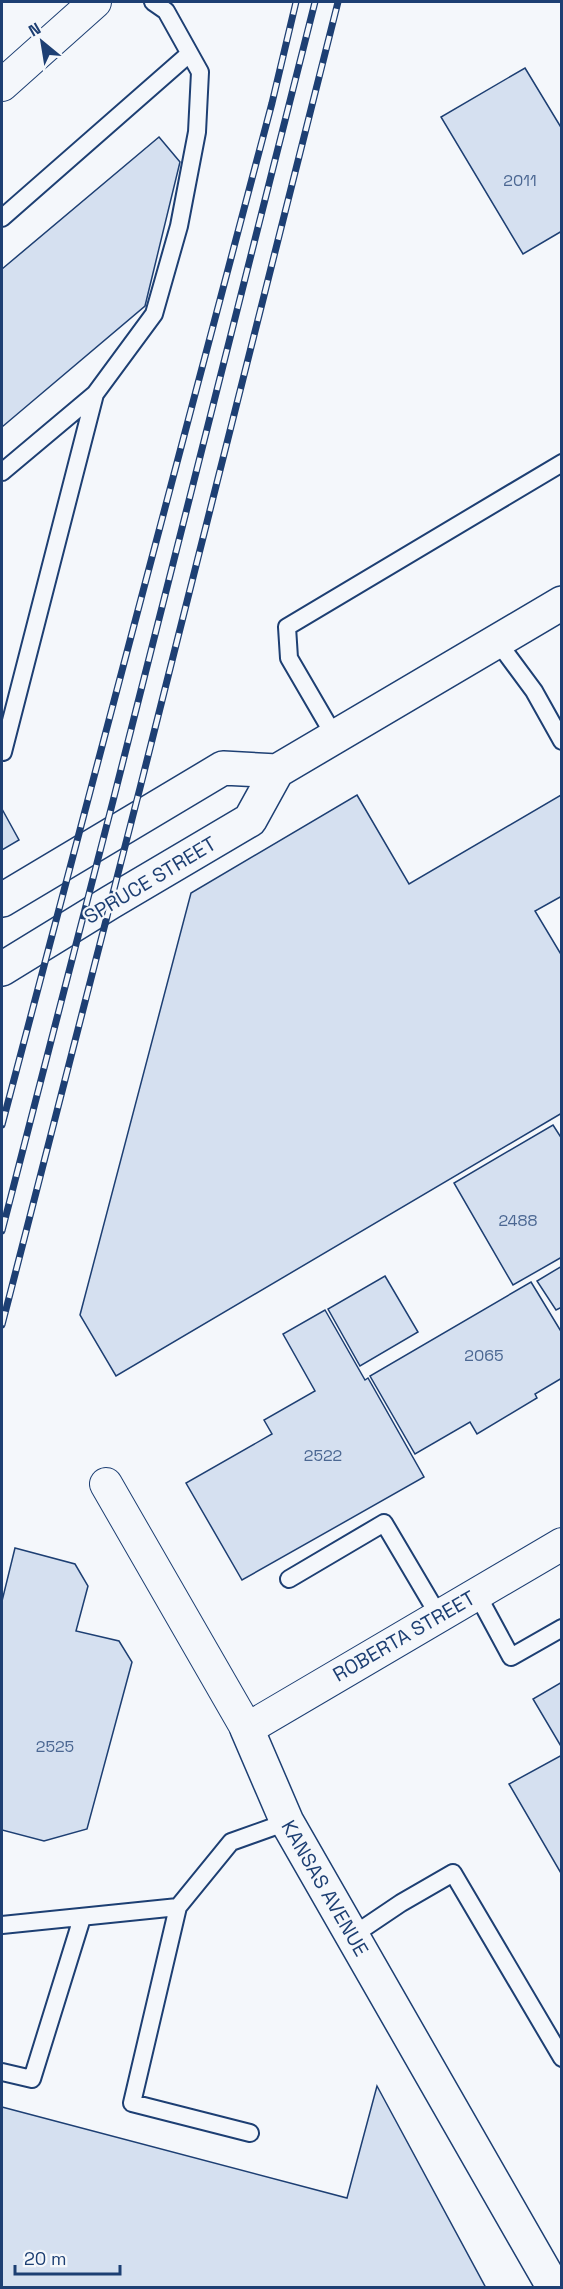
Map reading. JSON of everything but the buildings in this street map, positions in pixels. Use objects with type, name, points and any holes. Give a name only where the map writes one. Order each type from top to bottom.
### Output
[{"type":"main road","name":"SPRUCE STREET","points":[[2,969],[250,820],[278,771],[561,603]]},
{"type":"main road","points":[[2,900],[72,856],[131,824],[223,768],[278,771]]},
{"type":"main road","name":"KANSAS AVENUE","points":[[247,1729],[287,1822],[558,2287]]},
{"type":"street","points":[[2,85],[94,2]]},
{"type":"street","name":"KANSAS AVENUE","points":[[106,1484],[247,1729]]},
{"type":"street","name":"ROBERTA STREET","points":[[247,1729],[561,1544]]},
{"type":"lane","points":[[2,472],[95,394],[154,314],[158,303],[179,226],[197,132],[200,72],[166,11],[153,2]]},
{"type":"lane","points":[[2,218],[189,54]]},
{"type":"lane","points":[[2,749],[3,752],[95,394]]},
{"type":"lane","points":[[334,737],[289,658],[287,627],[561,463]]},
{"type":"lane","points":[[497,641],[534,691],[561,741]]},
{"type":"lane","points":[[289,1579],[384,1523],[439,1616]]},
{"type":"lane","points":[[477,1594],[511,1657],[561,1628]]},
{"type":"lane","points":[[250,2133],[132,2103],[178,1907],[231,1842],[287,1822]]},
{"type":"lane","points":[[352,1936],[401,1903],[453,1874],[561,2058]]},
{"type":"lane","points":[[2,1924],[178,1907]]},
{"type":"lane","points":[[2,2072],[32,2079],[82,1918]]},
{"type":"railway","points":[[2,1125],[272,103],[296,2]]},
{"type":"railway","points":[[2,1231],[315,2]]},
{"type":"railway","points":[[2,1325],[338,2]]}]
